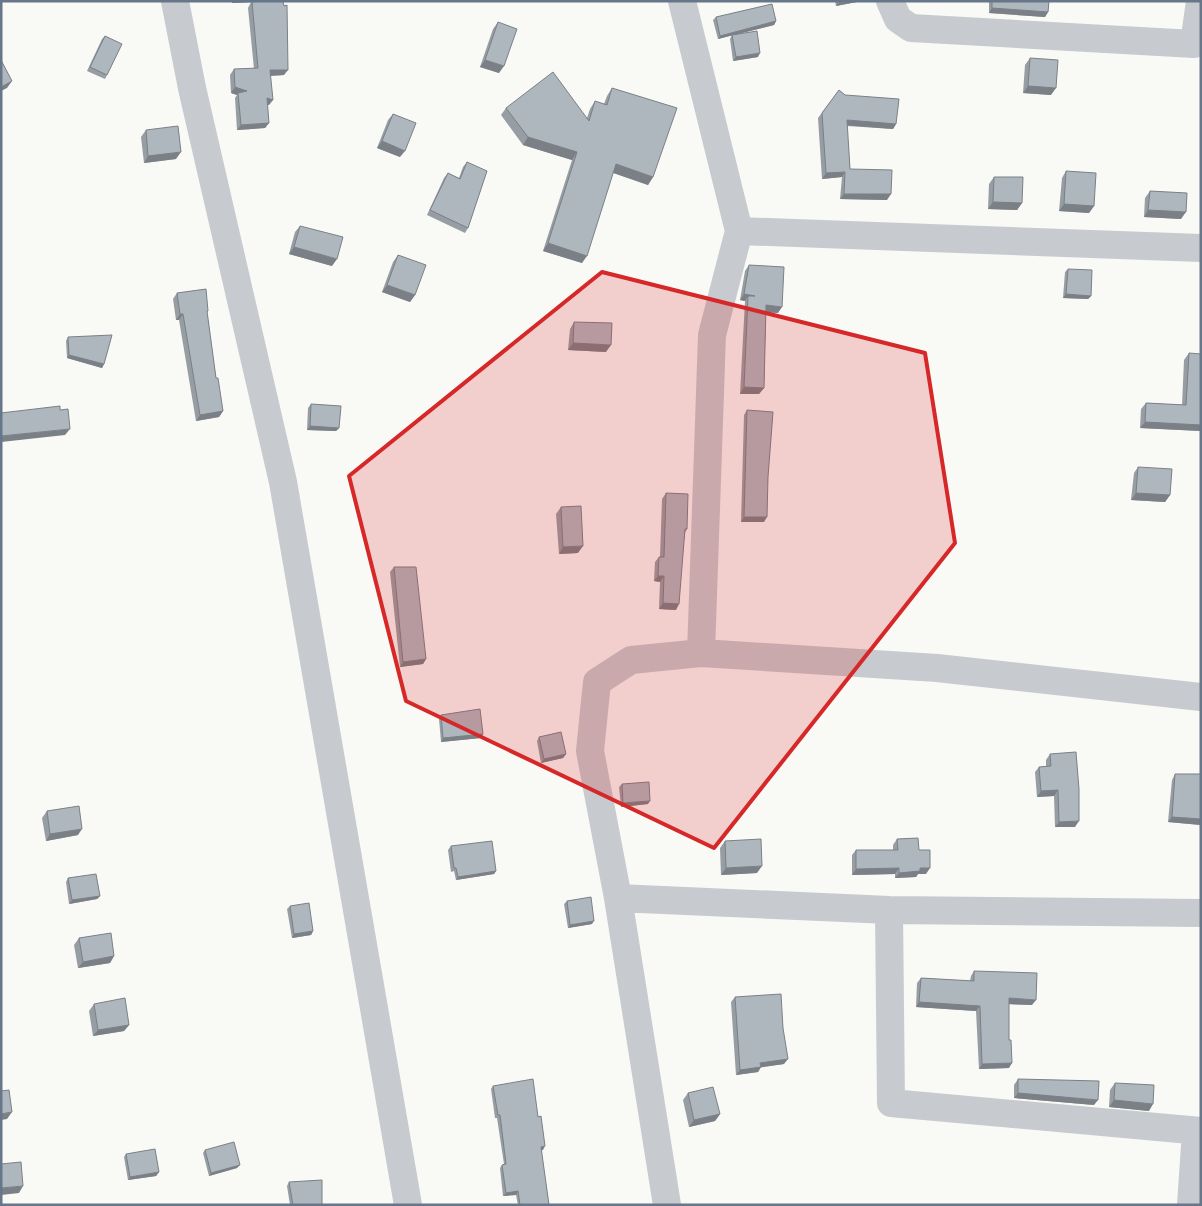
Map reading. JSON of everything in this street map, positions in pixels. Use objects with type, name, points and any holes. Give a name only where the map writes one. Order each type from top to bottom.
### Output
[{"type":"street","points":[[175,1],[192,88],[283,482],[408,1205]]},
{"type":"street","points":[[682,1],[739,231],[712,335],[701,653]]},
{"type":"street","points":[[890,1],[898,19],[912,28],[1194,44],[1200,1]]},
{"type":"street","points":[[739,231],[1201,248]]},
{"type":"street","points":[[667,1205],[618,898],[590,751],[597,682],[631,660],[701,653],[937,668],[1201,698]]},
{"type":"street","points":[[618,898],[889,910],[1201,913]]},
{"type":"street","points":[[889,910],[891,1103],[1198,1131],[1191,1205]]},
{"type":"highlighted area","points":[[602,272],[925,353],[955,543],[714,848],[406,701],[349,476]]},
{"type":"building","points":[[283,1],[284,6],[287,5],[288,70],[270,70],[273,100],[267,98],[269,123],[241,125],[238,93],[247,91],[235,87],[234,69],[258,68],[252,2]]},
{"type":"building","points":[[992,1],[1049,1],[1048,12],[992,8]]},
{"type":"building","points":[[772,4],[776,21],[720,36],[716,17]]},
{"type":"building","points":[[498,22],[517,29],[504,66],[485,60]]},
{"type":"building","points":[[757,31],[760,53],[736,57],[732,35]]},
{"type":"building","points":[[105,36],[122,44],[107,75],[90,67]]},
{"type":"building","points":[[1030,58],[1058,60],[1056,88],[1028,86]]},
{"type":"building","points":[[1,60],[12,81],[1,87]]},
{"type":"building","points":[[553,72],[589,121],[595,101],[607,105],[612,88],[677,108],[653,177],[616,164],[587,256],[548,243],[577,152],[528,137],[506,108]]},
{"type":"building","points":[[839,90],[845,95],[899,99],[896,124],[847,120],[850,169],[892,170],[891,194],[844,194],[845,172],[826,173],[822,113]]},
{"type":"building","points":[[393,114],[416,123],[405,151],[382,141]]},
{"type":"building","points":[[178,126],[181,152],[148,156],[146,130]]},
{"type":"building","points":[[467,162],[487,171],[468,228],[430,210],[448,173],[460,179]]},
{"type":"building","points":[[1066,171],[1096,173],[1094,206],[1064,204]]},
{"type":"building","points":[[994,177],[1023,177],[1022,203],[993,202]]},
{"type":"building","points":[[1150,191],[1187,193],[1186,212],[1148,210]]},
{"type":"building","points":[[300,226],[343,237],[337,259],[294,247]]},
{"type":"building","points":[[398,255],[426,265],[415,295],[387,285]]},
{"type":"building","points":[[749,265],[784,267],[782,307],[766,305],[764,388],[744,387],[748,296],[755,296],[744,294]]},
{"type":"building","points":[[1068,269],[1092,270],[1091,296],[1066,294]]},
{"type":"building","points":[[206,289],[216,378],[218,378],[223,411],[200,415],[183,314],[180,314],[177,293]]},
{"type":"building","points":[[574,322],[612,323],[611,345],[573,343]]},
{"type":"building","points":[[112,335],[104,364],[69,355],[68,337]]},
{"type":"building","points":[[1189,353],[1201,354],[1201,425],[1145,422],[1146,403],[1186,405]]},
{"type":"building","points":[[311,404],[341,406],[339,428],[310,426]]},
{"type":"building","points":[[60,406],[60,410],[68,409],[70,429],[1,436],[1,413]]},
{"type":"building","points":[[747,410],[773,412],[767,517],[744,517]]},
{"type":"building","points":[[1138,467],[1172,469],[1170,495],[1136,493]]},
{"type":"building","points":[[666,493],[688,494],[687,529],[685,529],[679,604],[663,603],[664,576],[658,576],[659,557],[664,557]]},
{"type":"building","points":[[581,506],[583,546],[563,547],[561,507]]},
{"type":"building","points":[[394,567],[416,567],[426,659],[403,662]]},
{"type":"building","points":[[480,709],[483,734],[443,738],[441,715]]},
{"type":"building","points":[[561,732],[566,754],[544,759],[539,737]]},
{"type":"building","points":[[1076,752],[1079,821],[1059,822],[1058,790],[1041,791],[1039,767],[1051,766],[1050,754]]},
{"type":"building","points":[[1175,774],[1201,774],[1201,819],[1172,817]]},
{"type":"building","points":[[649,782],[650,801],[623,803],[622,784]]},
{"type":"building","points":[[79,806],[82,829],[50,834],[47,811]]},
{"type":"building","points":[[918,838],[919,850],[930,850],[930,868],[920,868],[920,871],[899,873],[899,868],[856,869],[856,850],[898,850],[897,839]]},
{"type":"building","points":[[761,839],[762,866],[726,868],[725,841]]},
{"type":"building","points":[[492,841],[496,871],[458,877],[456,868],[454,868],[451,846]]},
{"type":"building","points":[[96,874],[100,896],[72,900],[68,878]]},
{"type":"building","points":[[591,897],[594,921],[570,925],[567,901]]},
{"type":"building","points":[[309,903],[313,931],[294,934],[290,906]]},
{"type":"building","points":[[111,933],[114,956],[83,962],[79,938]]},
{"type":"building","points":[[974,971],[1037,973],[1036,1000],[1009,998],[1009,1040],[1011,1040],[1012,1063],[982,1064],[980,1006],[919,1002],[921,978],[974,981]]},
{"type":"building","points":[[781,994],[783,1028],[788,1059],[760,1063],[761,1067],[740,1070],[735,997]]},
{"type":"building","points":[[125,998],[129,1025],[98,1030],[94,1004]]},
{"type":"building","points":[[533,1079],[538,1117],[541,1116],[545,1146],[541,1147],[549,1205],[520,1205],[518,1191],[506,1193],[502,1165],[506,1164],[500,1115],[498,1115],[493,1086]]},
{"type":"building","points":[[1018,1079],[1099,1081],[1098,1100],[1018,1093]]},
{"type":"building","points":[[1115,1083],[1154,1085],[1153,1104],[1114,1100]]},
{"type":"building","points":[[713,1087],[720,1114],[694,1120],[688,1093]]},
{"type":"building","points":[[9,1090],[12,1112],[1,1114],[1,1091]]},
{"type":"building","points":[[234,1142],[240,1165],[211,1173],[205,1150]]},
{"type":"building","points":[[155,1149],[159,1172],[130,1177],[126,1154]]},
{"type":"building","points":[[21,1162],[23,1186],[1,1188],[1,1164]]},
{"type":"building","points":[[322,1180],[322,1205],[293,1205],[289,1182]]}]
